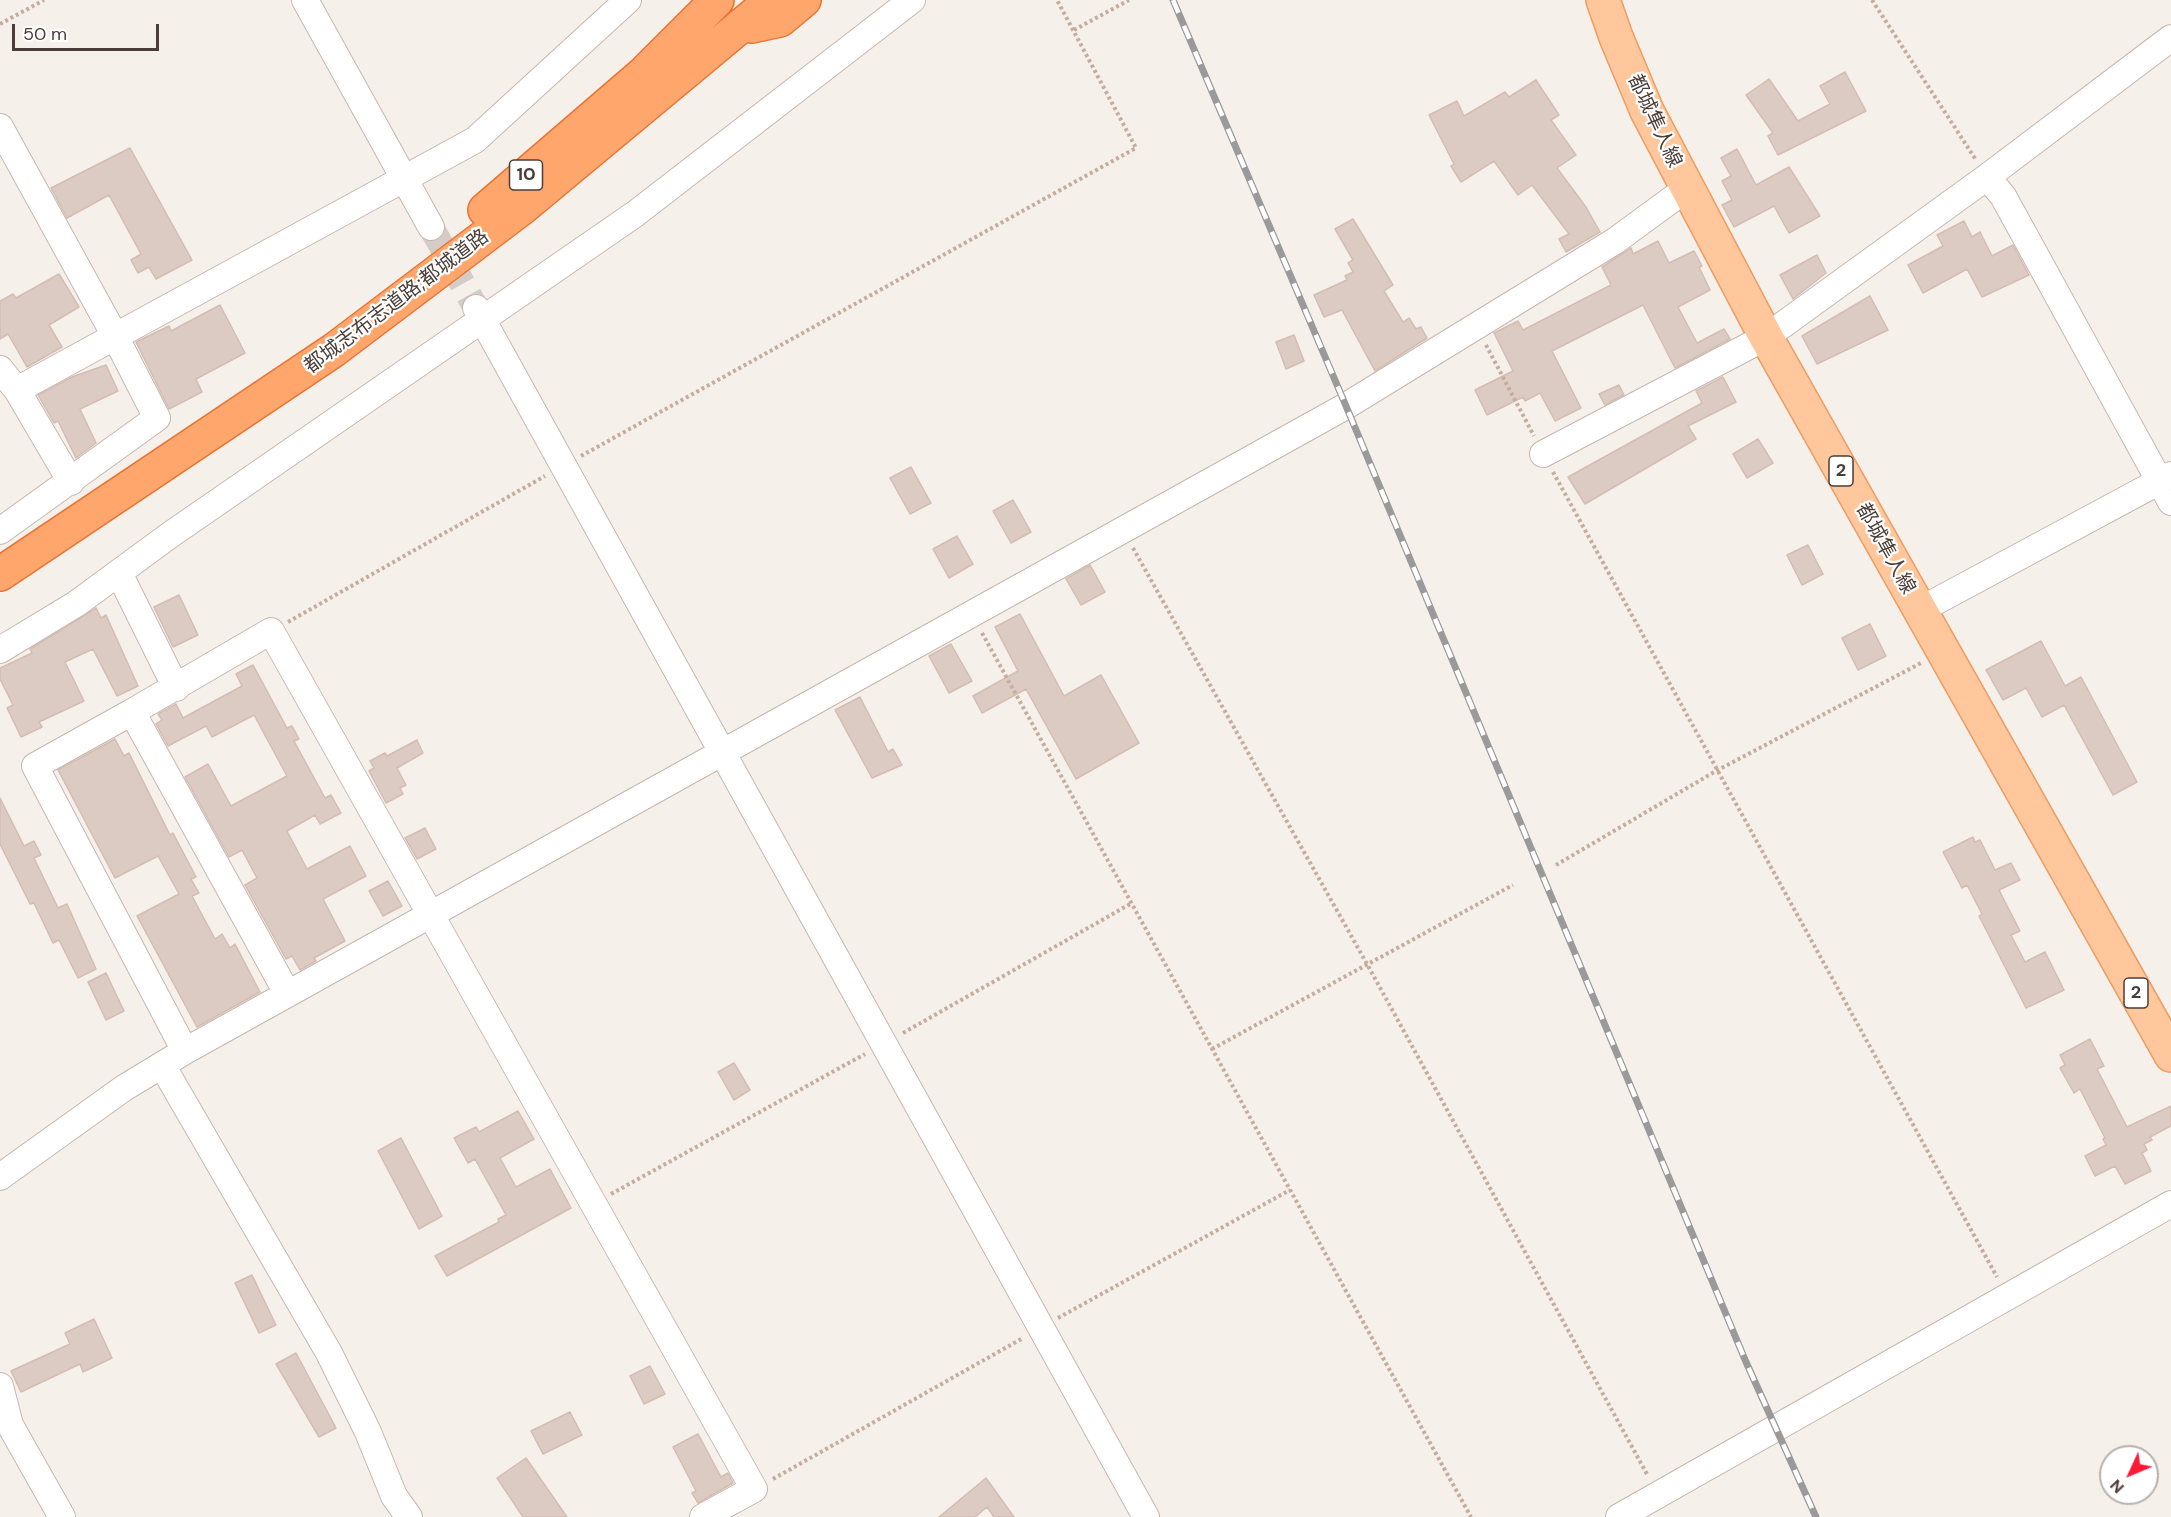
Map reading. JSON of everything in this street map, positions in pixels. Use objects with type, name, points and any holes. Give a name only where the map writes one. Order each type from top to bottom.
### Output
[{"type":"highway","name":"10","points":[[334,350],[477,217],[642,74],[717,0]]},
{"type":"highway","name":"都城志布志道路;都城道路","points":[[0,574],[334,350],[522,208],[772,0]]},
{"type":"highway","name":"10","points":[[736,30],[780,20],[804,0]]},
{"type":"main road","name":"都城隼人線","points":[[1603,0],[1647,111],[1686,189],[1766,337],[2171,1055]]},
{"type":"street","points":[[305,0],[431,227]]},
{"type":"street","points":[[17,390],[403,177],[475,140],[628,0]]},
{"type":"street","points":[[0,650],[76,604],[479,314],[635,214],[912,0]]},
{"type":"street","points":[[1544,454],[1766,337],[1987,177],[2171,38]]},
{"type":"street","points":[[0,127],[115,336],[157,418],[0,531]]},
{"type":"street","points":[[1920,610],[2167,486],[2003,195],[1987,177]]},
{"type":"street","points":[[0,1177],[124,1088],[185,1051],[1346,406],[1615,241],[1686,189]]},
{"type":"street","points":[[479,314],[562,467],[885,1042],[1146,1517]]},
{"type":"street","points":[[0,369],[17,390],[71,482]]},
{"type":"street","points":[[119,573],[176,688]]},
{"type":"street","points":[[185,1051],[35,766],[271,632],[754,1489],[703,1517]]},
{"type":"street","points":[[132,712],[287,993]]},
{"type":"street","points":[[162,1065],[329,1353],[368,1432],[394,1496],[409,1517]]},
{"type":"street","points":[[1618,1517],[2171,1204]]},
{"type":"street","points":[[0,1386],[10,1425],[62,1517]]},
{"type":"path","points":[[0,24],[44,0]]},
{"type":"path","points":[[271,632],[562,467],[1136,148],[1057,0]]},
{"type":"path","points":[[1074,30],[1129,0]]},
{"type":"path","points":[[1872,0],[1987,177]]},
{"type":"path","points":[[1476,327],[1716,771],[2007,1296]]},
{"type":"path","points":[[1123,530],[1367,964],[1658,1495]]},
{"type":"path","points":[[972,614],[1471,1517]]},
{"type":"path","points":[[1556,865],[1716,771],[1943,651]]},
{"type":"path","points":[[1212,1049],[1514,885]]},
{"type":"path","points":[[593,1204],[1132,903]]},
{"type":"path","points":[[754,1489],[1290,1190]]},
{"type":"building","points":[[1845,72],[1866,111],[1778,155],[1768,136],[1773,133],[1746,95],[1769,79],[1798,121],[1830,104],[1820,86]]},
{"type":"building","points":[[1536,80],[1559,115],[1551,120],[1576,155],[1557,168],[1586,207],[1600,232],[1566,252],[1559,239],[1569,234],[1532,185],[1518,195],[1494,161],[1461,182],[1451,166],[1454,164],[1429,115],[1457,101],[1464,116],[1505,92],[1509,97]]},
{"type":"building","points":[[130,148],[192,260],[156,279],[149,267],[138,273],[131,260],[141,254],[109,195],[67,218],[51,188]]},
{"type":"building","points":[[1737,149],[1756,185],[1789,167],[1820,216],[1789,233],[1774,206],[1734,227],[1722,205],[1732,200],[1722,181],[1731,176],[1721,158]]},
{"type":"building","points":[[1353,219],[1393,285],[1384,291],[1403,322],[1409,318],[1416,329],[1421,327],[1427,338],[1375,371],[1342,310],[1324,317],[1314,295],[1347,280],[1345,276],[1353,272],[1348,263],[1353,260],[1335,229]]},
{"type":"building","points":[[1964,221],[1972,237],[1980,232],[1992,256],[2013,245],[2029,275],[1982,297],[1967,269],[1923,293],[1908,265],[1943,246],[1937,235]]},
{"type":"building","points":[[1658,241],[1669,263],[1694,251],[1702,266],[1699,267],[1710,290],[1678,307],[1697,343],[1724,329],[1730,339],[1675,368],[1643,305],[1552,351],[1581,408],[1555,421],[1540,393],[1525,401],[1523,397],[1487,415],[1475,390],[1513,371],[1494,333],[1518,321],[1523,330],[1611,285],[1602,267],[1631,248],[1633,254]]},
{"type":"building","points":[[1817,255],[1826,273],[1793,299],[1780,275]]},
{"type":"building","points":[[59,274],[79,307],[49,325],[62,347],[27,367],[8,334],[0,339],[0,301],[13,294],[16,298]]},
{"type":"building","points":[[1870,296],[1888,330],[1817,364],[1802,336]]},
{"type":"building","points":[[220,305],[245,353],[196,379],[202,392],[169,409],[136,342],[169,326],[171,331]]},
{"type":"building","points":[[1294,335],[1304,361],[1286,369],[1276,342]]},
{"type":"building","points":[[106,365],[118,391],[80,409],[96,443],[76,458],[58,421],[54,423],[38,395],[72,377]]},
{"type":"building","points":[[1723,377],[1736,402],[1688,426],[1696,439],[1585,504],[1568,477],[1702,403],[1696,391]]},
{"type":"building","points":[[1619,385],[1624,395],[1605,405],[1599,394]]},
{"type":"building","points":[[1758,439],[1773,463],[1747,478],[1733,454]]},
{"type":"building","points":[[911,467],[931,503],[910,514],[890,478]]},
{"type":"building","points":[[1013,500],[1031,532],[1011,543],[993,511]]},
{"type":"building","points":[[957,536],[973,564],[949,578],[933,549]]},
{"type":"building","points":[[1808,545],[1823,574],[1802,585],[1787,555]]},
{"type":"building","points":[[1090,565],[1105,592],[1081,605],[1066,579]]},
{"type":"building","points":[[179,595],[198,635],[173,647],[154,607]]},
{"type":"building","points":[[96,608],[101,618],[106,615],[138,686],[117,696],[93,649],[65,662],[84,701],[39,722],[42,727],[21,737],[7,708],[13,705],[0,679],[0,668],[32,653],[30,649]]},
{"type":"building","points":[[1020,614],[1064,696],[1101,675],[1139,743],[1076,779],[1026,689],[982,713],[973,696],[1018,671],[995,627]]},
{"type":"building","points":[[1870,624],[1886,656],[1858,670],[1842,638]]},
{"type":"building","points":[[2041,641],[2065,686],[2081,677],[2137,782],[2113,795],[2064,705],[2042,717],[2026,688],[2003,700],[1986,670]]},
{"type":"building","points":[[951,644],[972,681],[949,693],[929,656]]},
{"type":"building","points":[[253,665],[287,728],[292,726],[299,739],[294,741],[325,798],[331,795],[341,813],[320,824],[315,815],[287,831],[307,869],[350,846],[366,876],[323,899],[345,941],[314,958],[316,961],[300,970],[292,956],[286,959],[245,885],[257,878],[242,850],[229,857],[185,777],[208,764],[231,806],[287,776],[254,715],[212,737],[206,726],[168,746],[156,724],[162,720],[158,714],[176,704],[183,718],[242,686],[236,674]]},
{"type":"building","points":[[860,697],[888,752],[893,749],[902,765],[872,778],[835,710]]},
{"type":"building","points":[[115,739],[124,756],[129,753],[170,835],[173,833],[196,877],[191,879],[199,893],[192,896],[215,939],[222,934],[230,948],[235,944],[260,992],[197,1027],[137,916],[179,894],[158,856],[115,878],[58,770]]},
{"type":"building","points":[[417,740],[423,753],[397,768],[406,785],[400,788],[403,794],[386,803],[369,771],[374,768],[370,761],[385,753],[387,756]]},
{"type":"building","points":[[0,798],[24,846],[34,841],[41,855],[34,858],[58,908],[67,904],[96,969],[78,978],[59,940],[53,943],[34,903],[30,904],[0,844]]},
{"type":"building","points":[[425,828],[436,849],[417,859],[405,838]]},
{"type":"building","points":[[1973,837],[1975,842],[1980,840],[1995,870],[2011,863],[2020,880],[1999,890],[2020,931],[2011,935],[2025,962],[2045,952],[2064,990],[2026,1008],[1979,916],[1982,914],[1967,885],[1962,888],[1943,852]]},
{"type":"building","points":[[388,881],[402,906],[383,916],[369,891]]},
{"type":"building","points":[[106,973],[124,1011],[106,1020],[88,982]]},
{"type":"building","points":[[2090,1039],[2104,1066],[2097,1069],[2127,1127],[2171,1106],[2171,1126],[2150,1137],[2152,1140],[2144,1144],[2147,1150],[2142,1153],[2151,1171],[2125,1184],[2115,1166],[2095,1176],[2085,1156],[2106,1145],[2103,1139],[2105,1138],[2080,1089],[2074,1093],[2060,1068],[2065,1065],[2060,1055]]},
{"type":"building","points":[[734,1063],[750,1090],[734,1100],[718,1072]]},
{"type":"building","points":[[518,1111],[534,1139],[500,1158],[516,1187],[550,1169],[571,1208],[447,1276],[435,1256],[499,1222],[498,1219],[506,1215],[475,1159],[468,1163],[454,1138],[476,1127],[479,1132]]},
{"type":"building","points":[[401,1138],[442,1216],[419,1229],[378,1151]]},
{"type":"building","points":[[252,1275],[276,1325],[259,1333],[235,1283]]},
{"type":"building","points":[[94,1319],[112,1358],[83,1372],[80,1364],[21,1392],[11,1371],[70,1344],[65,1333]]},
{"type":"building","points":[[296,1353],[336,1428],[319,1437],[276,1364]]},
{"type":"building","points":[[650,1366],[665,1394],[644,1404],[630,1376]]},
{"type":"building","points":[[570,1412],[582,1435],[543,1454],[531,1431]]},
{"type":"building","points":[[698,1434],[721,1477],[728,1473],[733,1483],[698,1503],[692,1493],[696,1491],[673,1447]]},
{"type":"building","points":[[526,1458],[567,1517],[523,1517],[497,1478]]},
{"type":"building","points":[[986,1478],[1014,1517],[994,1517],[987,1507],[975,1517],[939,1517]]},
{"type":"tunnel","points":[[431,227],[476,308]]},
{"type":"railway","points":[[1173,0],[1346,406],[1746,1362],[1816,1517]]}]
